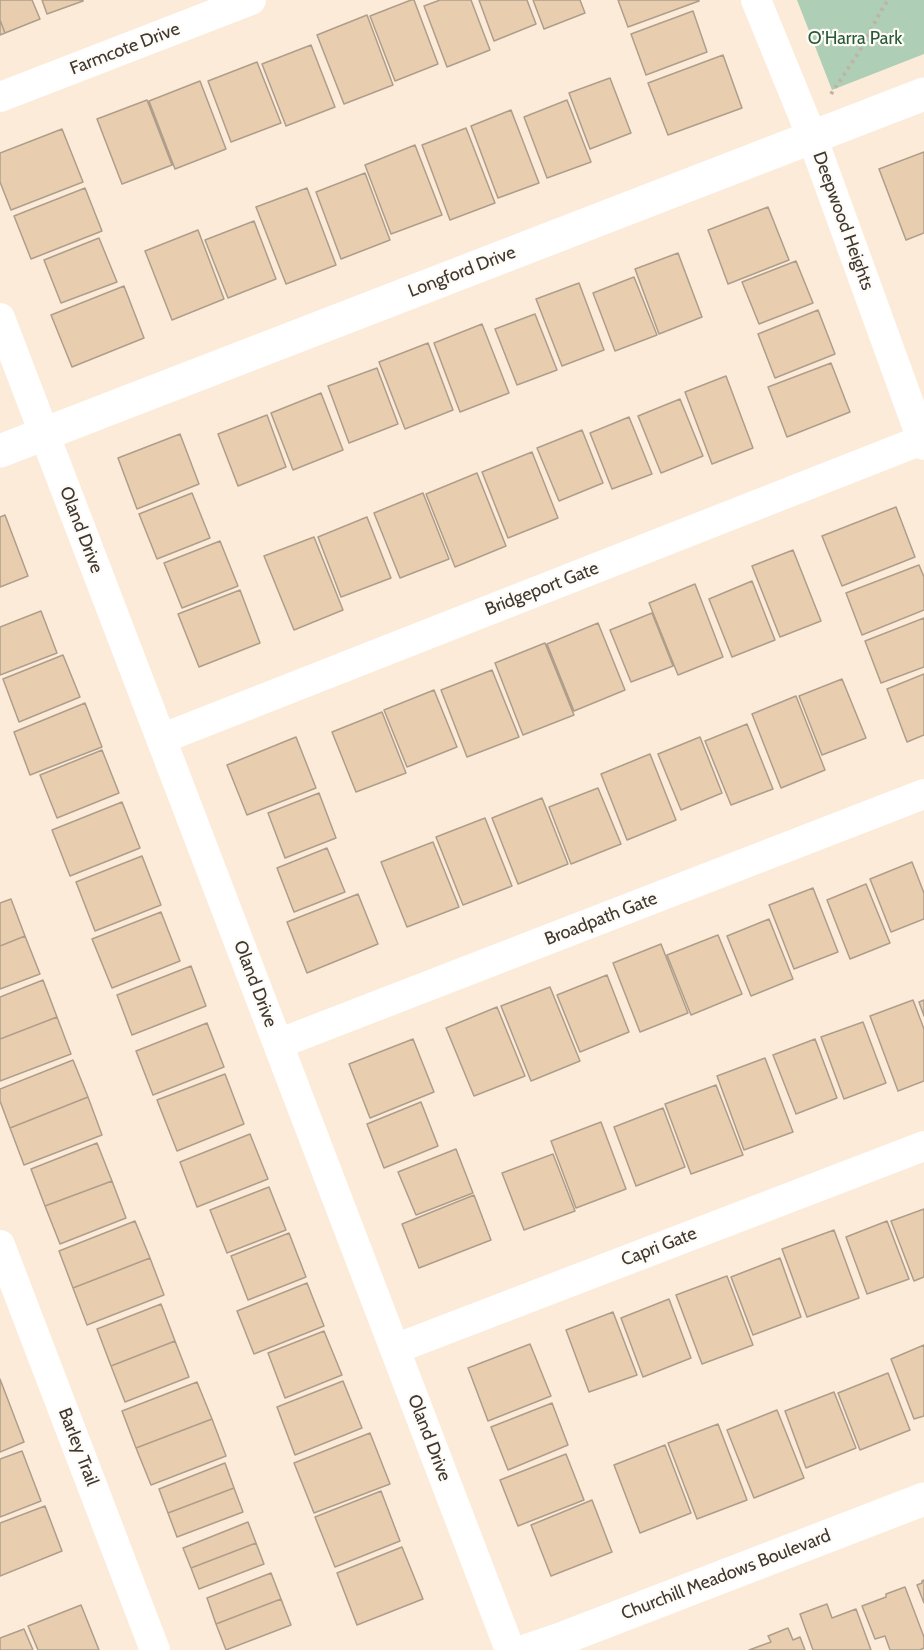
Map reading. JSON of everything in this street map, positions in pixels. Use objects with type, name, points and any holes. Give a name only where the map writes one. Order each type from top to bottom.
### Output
[{"type":"street","name":"Farmcote Drive","points":[[0,98],[251,0]]},
{"type":"street","name":"Deepwood Heights","points":[[756,0],[812,137],[923,442]]},
{"type":"street","name":"Longford Drive","points":[[0,451],[924,94]]},
{"type":"street","name":"Oland Drive","points":[[0,318],[510,1650]]},
{"type":"street","name":"Bridgeport Gate","points":[[161,739],[923,442]]},
{"type":"street","name":"Broadpath Gate","points":[[278,1044],[924,794]]},
{"type":"street","name":"Capri Gate","points":[[395,1349],[924,1146]]},
{"type":"street","name":"Barley Trail","points":[[0,1245],[155,1650]]},
{"type":"street","name":"Churchill Meadows Boulevard","points":[[528,1650],[924,1499]]},
{"type":"path","points":[[831,94],[859,52],[888,0]]},
{"type":"green space","name":"O'Harra Park","points":[[797,0],[924,0],[924,54],[832,90]]},
{"type":"building","points":[[0,0],[32,0],[40,19],[5,33],[0,20]]},
{"type":"building","points":[[42,0],[83,0],[83,1],[47,14]]},
{"type":"building","points":[[414,0],[438,64],[395,81],[370,16]]},
{"type":"building","points":[[440,0],[471,0],[490,50],[447,67],[424,6]]},
{"type":"building","points":[[479,0],[527,0],[536,24],[494,41]]},
{"type":"building","points":[[533,0],[580,0],[585,13],[544,29]]},
{"type":"building","points":[[618,0],[699,0],[699,1],[628,27]]},
{"type":"building","points":[[693,11],[707,52],[646,75],[631,34]]},
{"type":"building","points":[[367,15],[393,85],[344,104],[317,35]]},
{"type":"building","points":[[0,20],[5,33],[0,35]]},
{"type":"building","points":[[311,45],[335,107],[286,126],[262,64]]},
{"type":"building","points":[[723,55],[742,108],[668,135],[648,83]]},
{"type":"building","points":[[257,62],[281,123],[231,142],[208,81]]},
{"type":"building","points":[[610,78],[631,133],[590,149],[569,93]]},
{"type":"building","points":[[200,81],[226,149],[175,169],[149,101]]},
{"type":"building","points":[[147,100],[172,165],[122,184],[97,119]]},
{"type":"building","points":[[567,100],[591,162],[547,178],[524,117]]},
{"type":"building","points":[[511,110],[539,183],[498,198],[471,126]]},
{"type":"building","points":[[466,128],[495,203],[450,220],[422,145]]},
{"type":"building","points":[[62,129],[83,182],[11,210],[0,182],[0,153]]},
{"type":"building","points":[[415,145],[442,215],[391,234],[365,165]]},
{"type":"building","points":[[924,152],[924,233],[906,240],[879,169]]},
{"type":"building","points":[[365,173],[390,240],[341,259],[316,192]]},
{"type":"building","points":[[85,188],[102,231],[31,259],[14,216]]},
{"type":"building","points":[[307,188],[336,265],[286,284],[256,207]]},
{"type":"building","points":[[768,207],[789,260],[728,284],[708,230]]},
{"type":"building","points":[[254,221],[276,279],[228,298],[205,240]]},
{"type":"building","points":[[198,230],[224,299],[172,320],[145,251]]},
{"type":"building","points":[[99,238],[117,282],[61,303],[44,260]]},
{"type":"building","points":[[678,253],[702,317],[659,334],[635,269]]},
{"type":"building","points":[[796,261],[813,303],[759,324],[742,282]]},
{"type":"building","points":[[634,277],[657,335],[615,351],[593,293]]},
{"type":"building","points":[[579,283],[604,350],[562,366],[536,299]]},
{"type":"building","points":[[124,286],[144,338],[72,367],[51,315]]},
{"type":"building","points":[[818,310],[835,354],[775,378],[758,334]]},
{"type":"building","points":[[535,314],[557,370],[517,385],[495,329]]},
{"type":"building","points":[[482,324],[509,393],[460,412],[434,343]]},
{"type":"building","points":[[428,343],[453,410],[405,429],[379,362]]},
{"type":"building","points":[[831,363],[850,412],[787,437],[768,387]]},
{"type":"building","points":[[377,368],[398,424],[349,443],[328,386]]},
{"type":"building","points":[[726,376],[753,448],[712,464],[685,392]]},
{"type":"building","points":[[321,393],[343,450],[293,470],[271,413]]},
{"type":"building","points":[[680,399],[703,456],[661,473],[638,416]]},
{"type":"building","points":[[267,415],[286,467],[238,486],[218,434]]},
{"type":"building","points":[[629,417],[652,474],[612,489],[590,433]]},
{"type":"building","points":[[582,430],[603,483],[559,501],[537,448]]},
{"type":"building","points":[[180,434],[199,484],[137,509],[118,458]]},
{"type":"building","points":[[532,452],[558,518],[508,538],[482,472]]},
{"type":"building","points":[[477,473],[506,546],[455,567],[426,494]]},
{"type":"building","points":[[192,493],[210,538],[157,559],[139,514]]},
{"type":"building","points":[[423,493],[449,559],[400,578],[374,513]]},
{"type":"building","points":[[896,507],[915,557],[842,586],[822,536]]},
{"type":"building","points":[[5,515],[28,576],[0,587],[0,517]]},
{"type":"building","points":[[367,517],[391,578],[341,597],[318,537]]},
{"type":"building","points":[[314,537],[343,610],[294,630],[264,556]]},
{"type":"building","points":[[220,541],[238,586],[182,608],[164,563]]},
{"type":"building","points":[[793,550],[821,621],[780,637],[752,566]]},
{"type":"building","points":[[919,565],[924,577],[924,610],[862,635],[846,593]]},
{"type":"building","points":[[752,581],[775,640],[732,657],[709,599]]},
{"type":"building","points":[[695,584],[723,657],[678,675],[649,603]]},
{"type":"building","points":[[240,590],[260,643],[199,667],[178,614]]},
{"type":"building","points":[[41,611],[57,653],[0,675],[0,627]]},
{"type":"building","points":[[652,613],[673,666],[631,682],[610,630]]},
{"type":"building","points":[[924,618],[924,667],[881,683],[865,641]]},
{"type":"building","points":[[598,623],[625,690],[574,711],[547,644]]},
{"type":"building","points":[[545,643],[574,715],[523,735],[495,663]]},
{"type":"building","points":[[63,655],[80,697],[19,722],[3,679]]},
{"type":"building","points":[[492,670],[519,737],[467,757],[441,690]]},
{"type":"building","points":[[924,674],[924,735],[907,742],[887,689]]},
{"type":"building","points":[[842,679],[866,738],[822,755],[799,696]]},
{"type":"building","points":[[434,690],[457,747],[407,767],[384,710]]},
{"type":"building","points":[[796,696],[825,770],[781,788],[752,714]]},
{"type":"building","points":[[85,703],[102,747],[30,775],[14,732]]},
{"type":"building","points":[[382,712],[406,773],[356,792],[332,732]]},
{"type":"building","points":[[747,724],[773,789],[731,805],[705,741]]},
{"type":"building","points":[[296,737],[316,788],[247,815],[227,765]]},
{"type":"building","points":[[700,737],[722,793],[681,810],[658,754]]},
{"type":"building","points":[[102,750],[119,793],[57,818],[40,775]]},
{"type":"building","points":[[650,754],[676,820],[627,840],[601,774]]},
{"type":"building","points":[[598,788],[621,844],[571,864],[549,807]]},
{"type":"building","points":[[319,793],[336,838],[285,858],[268,813]]},
{"type":"building","points":[[542,798],[568,864],[518,884],[492,818]]},
{"type":"building","points":[[122,802],[140,848],[70,876],[52,830]]},
{"type":"building","points":[[485,818],[512,886],[463,905],[436,837]]},
{"type":"building","points":[[433,842],[459,907],[407,927],[381,862]]},
{"type":"building","points":[[327,848],[345,892],[294,912],[277,868]]},
{"type":"building","points":[[142,856],[161,905],[95,931],[76,882]]},
{"type":"building","points":[[912,862],[924,893],[924,919],[891,932],[870,879]]},
{"type":"building","points":[[866,884],[890,943],[850,959],[827,900]]},
{"type":"building","points":[[813,888],[838,952],[794,969],[769,905]]},
{"type":"building","points":[[358,894],[378,944],[307,973],[287,922]]},
{"type":"building","points":[[11,899],[25,936],[0,946],[0,903]]},
{"type":"building","points":[[161,912],[180,961],[112,988],[92,939]]},
{"type":"building","points":[[769,919],[793,979],[751,996],[727,936]]},
{"type":"building","points":[[718,935],[742,994],[691,1015],[667,955]]},
{"type":"building","points":[[25,936],[40,974],[0,989],[0,946]]},
{"type":"building","points":[[661,944],[688,1013],[640,1032],[613,963]]},
{"type":"building","points":[[191,966],[206,1006],[132,1035],[117,995]]},
{"type":"building","points":[[607,975],[629,1032],[580,1052],[557,995]]},
{"type":"building","points":[[43,980],[57,1017],[0,1039],[0,997]]},
{"type":"building","points":[[550,987],[580,1061],[531,1081],[501,1006]]},
{"type":"building","points":[[913,1000],[924,1029],[924,1081],[898,1091],[870,1016]]},
{"type":"building","points":[[924,1000],[924,1016],[919,1002]]},
{"type":"building","points":[[497,1007],[525,1076],[474,1096],[446,1028]]},
{"type":"building","points":[[57,1017],[71,1054],[0,1081],[0,1039]]},
{"type":"building","points":[[863,1022],[886,1083],[844,1099],[821,1037]]},
{"type":"building","points":[[207,1023],[224,1067],[153,1095],[136,1051]]},
{"type":"building","points":[[413,1039],[434,1092],[370,1118],[349,1064]]},
{"type":"building","points":[[815,1039],[837,1098],[796,1114],[773,1055]]},
{"type":"building","points":[[765,1058],[793,1132],[744,1150],[717,1076]]},
{"type":"building","points":[[73,1060],[88,1097],[10,1128],[0,1101],[0,1089]]},
{"type":"building","points":[[225,1074],[244,1124],[177,1151],[157,1100]]},
{"type":"building","points":[[716,1085],[743,1155],[691,1174],[665,1104]]},
{"type":"building","points":[[88,1097],[102,1135],[24,1165],[10,1128]]},
{"type":"building","points":[[421,1102],[438,1146],[384,1168],[367,1124]]},
{"type":"building","points":[[663,1108],[685,1167],[636,1186],[614,1127]]},
{"type":"building","points":[[601,1122],[626,1189],[576,1208],[551,1141]]},
{"type":"building","points":[[250,1134],[268,1179],[197,1207],[180,1162]]},
{"type":"building","points":[[97,1143],[112,1181],[45,1206],[31,1169]]},
{"type":"building","points":[[456,1149],[473,1193],[416,1215],[398,1172]]},
{"type":"building","points":[[553,1154],[575,1211],[524,1230],[502,1173]]},
{"type":"building","points":[[112,1181],[126,1218],[60,1244],[45,1206]]},
{"type":"building","points":[[269,1187],[286,1230],[227,1253],[210,1210]]},
{"type":"building","points":[[474,1195],[491,1240],[419,1268],[402,1224]]},
{"type":"building","points":[[924,1209],[924,1277],[914,1281],[891,1221]]},
{"type":"building","points":[[135,1221],[150,1258],[73,1288],[59,1251]]},
{"type":"building","points":[[887,1221],[909,1279],[867,1294],[846,1237]]},
{"type":"building","points":[[834,1230],[859,1298],[807,1317],[782,1249]]},
{"type":"building","points":[[289,1233],[306,1277],[248,1300],[231,1256]]},
{"type":"building","points":[[150,1258],[164,1295],[87,1325],[73,1288]]},
{"type":"building","points":[[780,1258],[801,1317],[753,1335],[731,1277]]},
{"type":"building","points":[[727,1276],[753,1345],[702,1364],[676,1295]]},
{"type":"building","points":[[307,1283],[324,1326],[254,1354],[237,1311]]},
{"type":"building","points":[[669,1299],[691,1358],[643,1377],[621,1318]]},
{"type":"building","points":[[161,1304],[175,1341],[111,1366],[97,1329]]},
{"type":"building","points":[[613,1312],[637,1375],[589,1392],[566,1330]]},
{"type":"building","points":[[324,1331],[342,1375],[285,1398],[268,1353]]},
{"type":"building","points":[[175,1341],[189,1377],[125,1402],[111,1366]]},
{"type":"building","points":[[530,1344],[551,1396],[488,1421],[468,1368]]},
{"type":"building","points":[[924,1345],[924,1416],[914,1419],[891,1359]]},
{"type":"building","points":[[888,1373],[910,1430],[860,1450],[838,1393]]},
{"type":"building","points":[[0,1379],[24,1442],[0,1452]]},
{"type":"building","points":[[343,1381],[362,1428],[295,1455],[277,1407]]},
{"type":"building","points":[[197,1382],[212,1419],[136,1448],[122,1411]]},
{"type":"building","points":[[834,1392],[856,1448],[806,1468],[785,1411]]},
{"type":"building","points":[[552,1403],[568,1445],[508,1470],[491,1427]]},
{"type":"building","points":[[777,1410],[804,1478],[754,1498],[727,1430]]},
{"type":"building","points":[[212,1419],[226,1456],[151,1485],[136,1448]]},
{"type":"building","points":[[718,1424],[747,1500],[697,1519],[668,1443]]},
{"type":"building","points":[[370,1433],[390,1484],[314,1513],[294,1463]]},
{"type":"building","points":[[665,1445],[691,1513],[640,1533],[614,1465]]},
{"type":"building","points":[[22,1451],[41,1501],[0,1517],[0,1459]]},
{"type":"building","points":[[566,1454],[584,1500],[518,1526],[500,1480]]},
{"type":"building","points":[[225,1463],[234,1488],[168,1513],[159,1489]]},
{"type":"building","points":[[234,1488],[243,1512],[177,1537],[168,1513]]},
{"type":"building","points":[[381,1491],[400,1541],[335,1567],[315,1517]]},
{"type":"building","points":[[592,1500],[612,1552],[551,1576],[531,1525]]},
{"type":"building","points":[[45,1506],[62,1551],[0,1576],[0,1523]]},
{"type":"building","points":[[248,1522],[256,1543],[191,1568],[183,1548]]},
{"type":"building","points":[[256,1543],[264,1564],[199,1589],[191,1568]]},
{"type":"building","points":[[402,1547],[423,1599],[357,1625],[337,1573]]},
{"type":"building","points":[[271,1573],[281,1599],[216,1624],[207,1598]]},
{"type":"building","points":[[924,1580],[924,1603],[917,1585]]},
{"type":"building","points":[[905,1587],[924,1637],[924,1648],[890,1650],[885,1636],[875,1639],[862,1606]]},
{"type":"building","points":[[281,1599],[291,1625],[226,1650],[216,1624]]},
{"type":"building","points":[[827,1604],[832,1618],[856,1609],[871,1650],[813,1650],[800,1614]]},
{"type":"building","points":[[81,1605],[99,1650],[38,1650],[28,1626]]},
{"type":"building","points":[[788,1628],[793,1640],[800,1637],[805,1650],[749,1650],[771,1642],[768,1636]]},
{"type":"building","points":[[24,1629],[33,1650],[0,1650],[0,1638]]}]
